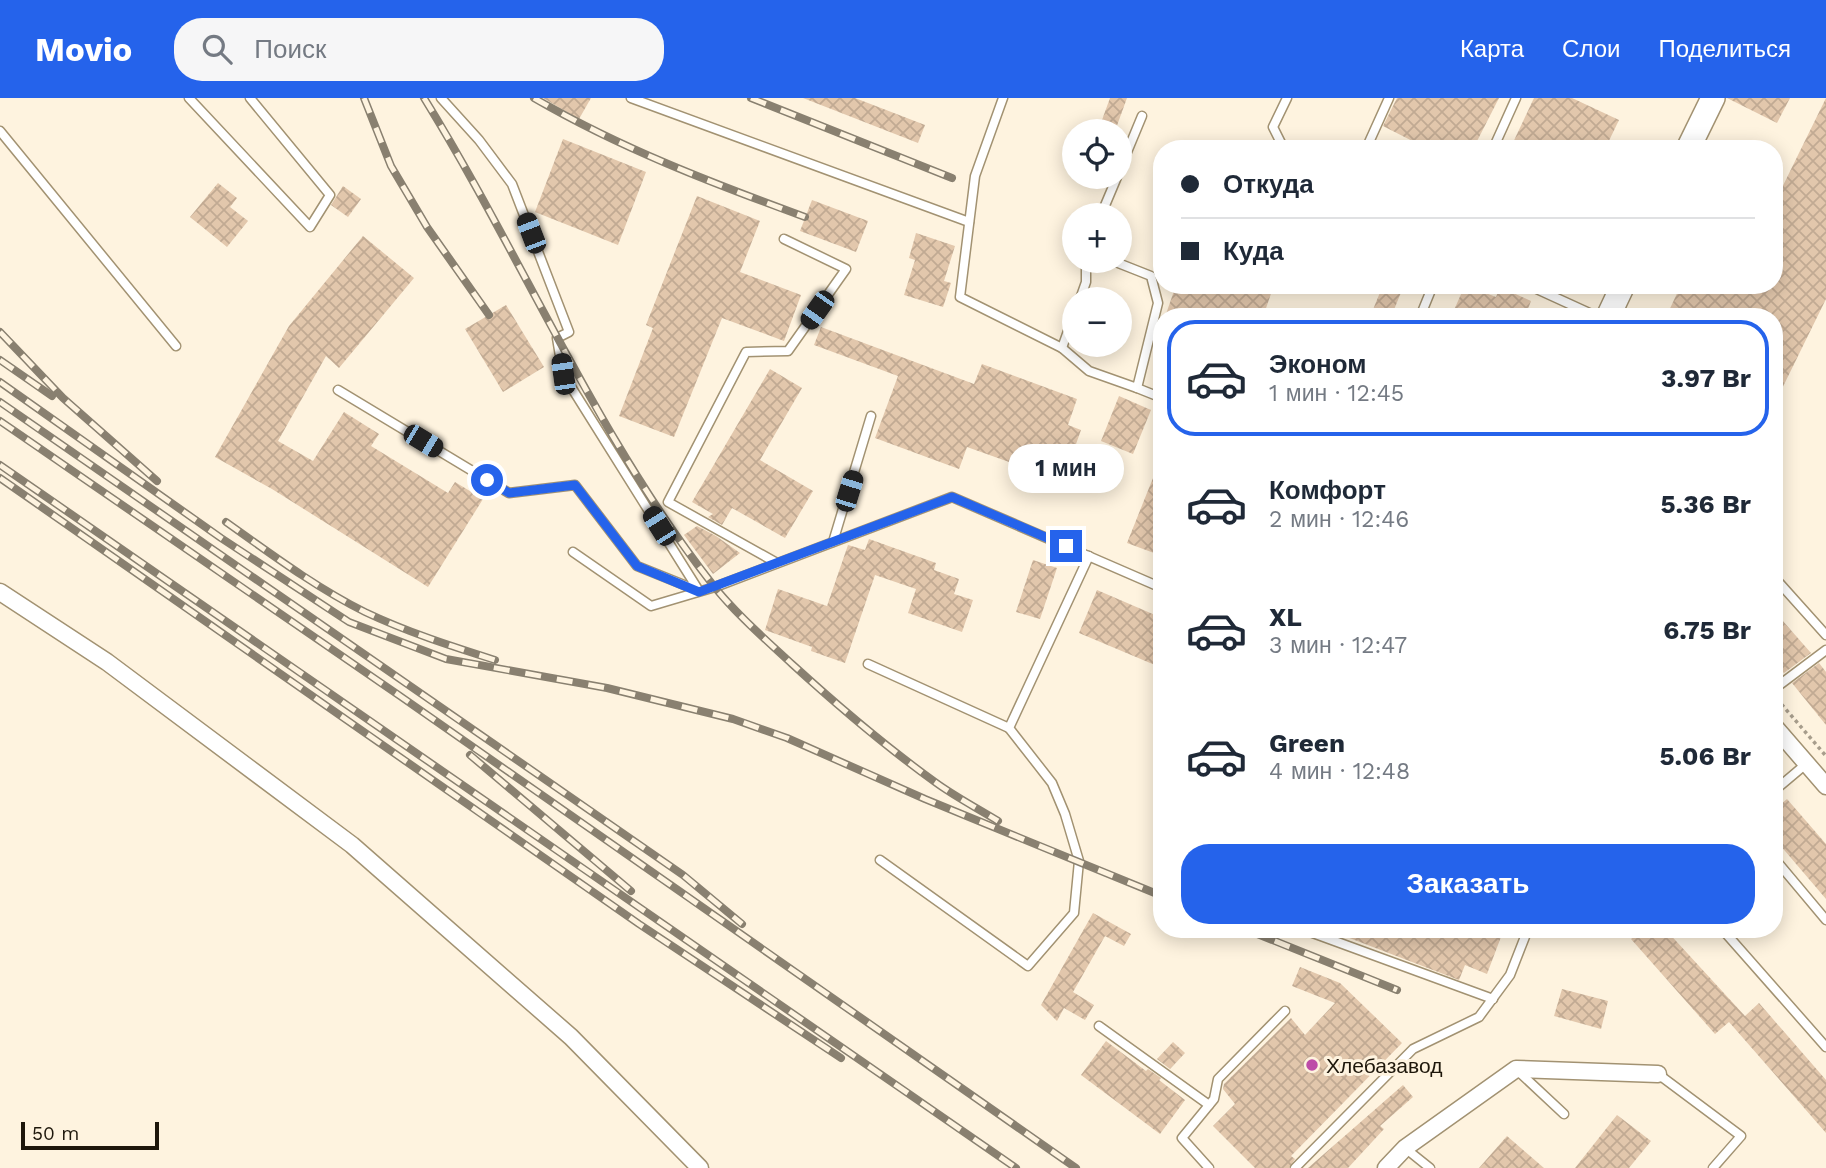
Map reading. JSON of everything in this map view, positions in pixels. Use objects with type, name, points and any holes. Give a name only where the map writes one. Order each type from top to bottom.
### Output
[{"type":"street","points":[[1692,140],[1713,98]]},
{"type":"street","points":[[0,592],[107,662],[352,845],[571,1037],[700,1168]]},
{"type":"street","points":[[1783,737],[1826,786]]},
{"type":"street","points":[[1386,1168],[1405,1148],[1516,1069],[1658,1074]]},
{"type":"lane","points":[[189,98],[310,227],[330,195],[250,98]]},
{"type":"lane","points":[[441,98],[479,140],[512,184],[569,332],[557,338],[563,374],[699,592]]},
{"type":"lane","points":[[631,98],[970,222]]},
{"type":"lane","points":[[1003,98],[975,176],[960,297],[1062,348]]},
{"type":"lane","points":[[1280,140],[1273,127],[1287,98]]},
{"type":"lane","points":[[1370,140],[1389,98]]},
{"type":"lane","points":[[1497,140],[1516,98]]},
{"type":"lane","points":[[1132,140],[1142,116]]},
{"type":"lane","points":[[0,131],[176,346]]},
{"type":"lane","points":[[777,563],[668,502],[746,352],[788,351],[846,270],[784,239]]},
{"type":"lane","points":[[1132,268],[1151,276],[1153,284]]},
{"type":"lane","points":[[1548,294],[1578,308]]},
{"type":"lane","points":[[1137,388],[1153,323]]},
{"type":"lane","points":[[1073,357],[1089,371],[1153,394]]},
{"type":"lane","points":[[338,390],[509,493],[575,485],[637,566],[699,592]]},
{"type":"lane","points":[[834,542],[872,416]]},
{"type":"lane","points":[[573,552],[651,606],[699,592],[952,497],[1153,584]]},
{"type":"lane","points":[[1009,727],[1089,556]]},
{"type":"lane","points":[[1783,587],[1826,635]]},
{"type":"lane","points":[[1783,682],[1826,650]]},
{"type":"lane","points":[[868,664],[1009,727],[1052,783],[1065,814],[1079,861],[1074,912],[1028,966],[880,860]]},
{"type":"lane","points":[[1783,783],[1806,764]]},
{"type":"lane","points":[[1783,869],[1826,919]]},
{"type":"lane","points":[[1326,938],[1493,999]]},
{"type":"lane","points":[[1295,1168],[1413,1049],[1479,1017],[1510,975],[1524,938]]},
{"type":"lane","points":[[1730,938],[1826,1047]]},
{"type":"lane","points":[[1209,1168],[1182,1138],[1214,1099],[1218,1079],[1285,1011]]},
{"type":"lane","points":[[1099,1026],[1209,1105]]},
{"type":"lane","points":[[1516,1069],[1564,1114]]},
{"type":"lane","points":[[1658,1074],[1741,1136],[1713,1168]]},
{"type":"lane","points":[[1405,1148],[1430,1168]]},
{"type":"path","points":[[1783,706],[1826,756]]},
{"type":"building","points":[[543,98],[591,98],[579,119]]},
{"type":"building","points":[[803,98],[855,98],[925,125],[918,143]]},
{"type":"building","points":[[1110,98],[1127,98],[1119,119],[1102,119]]},
{"type":"building","points":[[1397,98],[1499,98],[1478,140],[1410,140],[1383,126]]},
{"type":"building","points":[[1534,98],[1572,98],[1619,120],[1609,140],[1514,140]]},
{"type":"building","points":[[1727,98],[1790,98],[1777,123]]},
{"type":"building","points":[[1826,98],[1826,299],[1783,387],[1783,308],[1670,308],[1677,294],[1783,294],[1783,186]]},
{"type":"building","points":[[563,139],[646,172],[618,245],[535,212]]},
{"type":"building","points":[[218,183],[237,198],[230,207],[248,221],[227,247],[190,217]]},
{"type":"building","points":[[343,186],[361,199],[348,217],[331,205]]},
{"type":"building","points":[[697,196],[760,221],[740,272],[801,295],[784,341],[722,318],[674,437],[619,416],[653,328],[646,325]]},
{"type":"building","points":[[812,200],[868,221],[856,252],[800,231]]},
{"type":"building","points":[[916,233],[955,246],[944,281],[951,283],[943,307],[904,295],[915,260],[909,258]]},
{"type":"building","points":[[363,236],[414,278],[339,368],[326,356],[278,441],[313,461],[344,412],[379,434],[371,446],[448,493],[455,482],[483,499],[428,587],[272,489],[215,457],[289,326]]},
{"type":"building","points":[[1173,294],[1271,294],[1266,308],[1168,308]]},
{"type":"building","points":[[1379,294],[1400,294],[1395,308],[1374,308]]},
{"type":"building","points":[[1461,294],[1488,294],[1496,297],[1497,294],[1516,294],[1531,301],[1528,308],[1455,308]]},
{"type":"building","points":[[506,305],[544,367],[503,392],[465,329]]},
{"type":"building","points":[[821,327],[974,384],[982,364],[1077,399],[1068,425],[1081,430],[1065,475],[1011,455],[1009,462],[967,447],[959,469],[875,438],[898,376],[814,345]]},
{"type":"building","points":[[770,369],[802,388],[760,460],[813,491],[785,538],[732,508],[722,525],[708,517],[713,514],[692,502]]},
{"type":"building","points":[[1119,396],[1151,410],[1133,454],[1101,441]]},
{"type":"building","points":[[1153,478],[1153,553],[1127,543]]},
{"type":"building","points":[[697,526],[740,553],[713,574],[684,535]]},
{"type":"building","points":[[869,539],[936,563],[934,570],[959,579],[954,594],[973,600],[962,632],[908,613],[916,589],[875,575],[845,663],[811,651],[812,647],[765,630],[778,589],[827,606],[848,545],[865,550]]},
{"type":"building","points":[[1033,560],[1057,568],[1040,619],[1016,612]]},
{"type":"building","points":[[1097,590],[1153,614],[1153,664],[1079,633]]},
{"type":"building","points":[[1783,621],[1811,653],[1783,672]]},
{"type":"building","points":[[1819,663],[1826,672],[1826,725],[1792,683]]},
{"type":"building","points":[[1787,799],[1826,844],[1826,899],[1783,849],[1783,802]]},
{"type":"building","points":[[1093,913],[1131,934],[1124,946],[1105,936],[1073,992],[1094,1005],[1085,1020],[1064,1008],[1057,1021],[1041,1005]]},
{"type":"building","points":[[1349,938],[1501,938],[1487,974],[1465,965],[1459,980]]},
{"type":"building","points":[[1673,938],[1745,1016],[1759,1003],[1826,1080],[1826,1133],[1729,1022],[1715,1034],[1631,939]]},
{"type":"building","name":"Хлебазавод","points":[[1300,967],[1340,983],[1402,1043],[1291,1156],[1295,1159],[1289,1168],[1255,1168],[1213,1126],[1235,1104],[1223,1089],[1224,1084],[1291,1018],[1305,1035],[1335,1003],[1292,986]]},
{"type":"building","points":[[1562,989],[1608,1001],[1601,1029],[1554,1016]]},
{"type":"building","points":[[1106,1041],[1146,1071],[1148,1069],[1161,1078],[1159,1080],[1185,1100],[1160,1134],[1081,1075]]},
{"type":"building","points":[[1173,1042],[1185,1053],[1170,1069],[1157,1059]]},
{"type":"building","points":[[1403,1085],[1413,1097],[1380,1126],[1384,1129],[1348,1168],[1308,1168]]},
{"type":"building","points":[[1617,1115],[1651,1141],[1629,1168],[1575,1168]]},
{"type":"building","points":[[1507,1136],[1544,1168],[1479,1168]]},
{"type":"railway","points":[[364,98],[391,166],[427,227],[489,315]]},
{"type":"railway","points":[[424,98],[632,469],[713,585],[761,636],[862,725],[942,787],[998,821]]},
{"type":"railway","points":[[534,98],[633,149],[805,217]]},
{"type":"railway","points":[[751,98],[952,178]]},
{"type":"railway","points":[[0,332],[63,398],[157,481]]},
{"type":"railway","points":[[0,360],[52,396]]},
{"type":"railway","points":[[0,382],[221,538],[349,622],[446,659],[607,688],[733,719],[787,738],[925,799],[1153,892]]},
{"type":"railway","points":[[0,402],[683,875],[742,924]]},
{"type":"railway","points":[[0,421],[400,696],[1076,1168]]},
{"type":"railway","points":[[0,465],[1016,1168]]},
{"type":"railway","points":[[0,478],[639,924],[841,1058]]},
{"type":"railway","points":[[226,522],[311,581],[365,612],[413,632],[495,660]]},
{"type":"railway","points":[[470,755],[631,891]]},
{"type":"railway","points":[[1267,938],[1397,990]]},
{"type":"place","name":"Хлебазавод","points":[[1312,1065]]},
{"type":"route","points":[[487,480],[509,493],[575,485],[637,566],[699,592],[952,497],[1066,546]]}]
